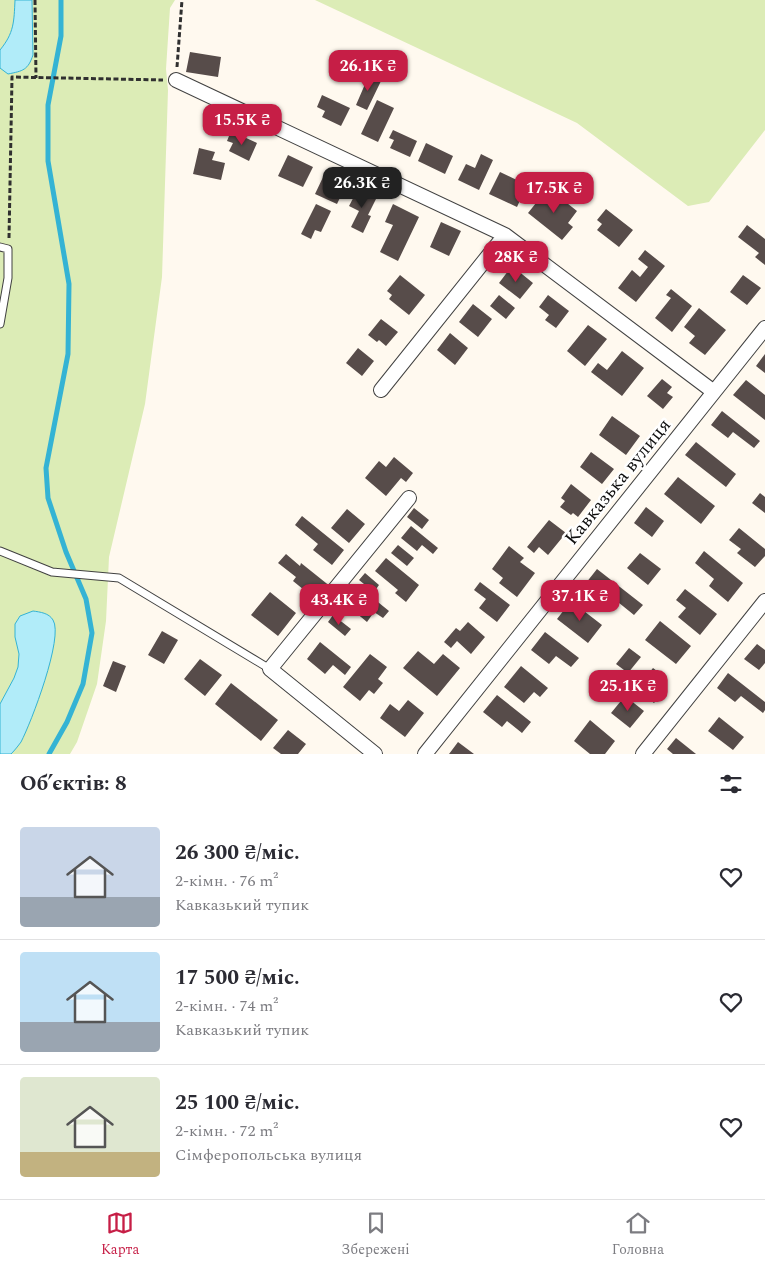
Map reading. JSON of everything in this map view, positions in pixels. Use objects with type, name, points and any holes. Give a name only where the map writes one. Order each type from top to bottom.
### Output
[{"type":"street","points":[[176,80],[505,235],[714,392]]},
{"type":"street","points":[[381,390],[505,235]]},
{"type":"street","name":"Кавказька вулиця","points":[[425,754],[765,328]]},
{"type":"street","points":[[375,754],[270,668],[409,498]]},
{"type":"street","points":[[642,754],[765,602]]},
{"type":"lane","points":[[0,247],[8,249],[8,278],[0,324]]},
{"type":"lane","points":[[0,552],[52,572],[119,578],[270,668]]},
{"type":"path","points":[[35,0],[36,78]]},
{"type":"path","points":[[8,249],[12,78],[176,80],[182,0]]},
{"type":"green space","points":[[0,0],[175,0],[170,8],[166,69],[168,90],[162,277],[145,404],[109,557],[106,621],[97,684],[77,742],[70,754],[0,754]]},
{"type":"green space","points":[[315,0],[765,0],[765,130],[709,202],[688,206],[577,123]]},
{"type":"water","points":[[15,0],[32,0],[33,55],[27,67],[18,72],[8,74],[0,68],[0,50],[8,38],[12,27]]},
{"type":"water","points":[[33,611],[47,614],[53,620],[55,629],[54,644],[45,680],[21,742],[11,754],[0,754],[0,704],[18,667],[19,654],[15,637],[15,624],[20,616]]},
{"type":"building","points":[[190,52],[221,57],[218,77],[186,72]]},
{"type":"building","points":[[369,75],[381,81],[367,110],[356,105]]},
{"type":"building","points":[[322,95],[350,108],[341,126],[322,117],[325,111],[317,107]]},
{"type":"building","points":[[377,100],[394,108],[378,142],[361,134]]},
{"type":"building","points":[[393,130],[417,141],[410,157],[390,148],[394,140],[389,138]]},
{"type":"building","points":[[231,131],[257,143],[249,161],[229,151],[233,143],[227,141]]},
{"type":"building","points":[[426,143],[453,156],[445,174],[418,161]]},
{"type":"building","points":[[199,148],[215,152],[212,160],[225,163],[221,180],[193,174]]},
{"type":"building","points":[[481,154],[493,160],[479,190],[458,180],[466,164],[475,168]]},
{"type":"building","points":[[288,155],[313,167],[303,187],[278,176]]},
{"type":"building","points":[[500,172],[527,185],[517,207],[489,194]]},
{"type":"building","points":[[325,173],[347,183],[337,204],[315,194]]},
{"type":"building","points":[[548,188],[577,211],[568,223],[573,227],[562,240],[528,213]]},
{"type":"building","points":[[358,189],[377,197],[368,215],[371,216],[363,233],[351,227],[359,211],[349,206]]},
{"type":"building","points":[[316,204],[331,211],[321,232],[315,230],[311,239],[301,234]]},
{"type":"building","points":[[393,204],[419,217],[398,261],[380,252],[393,225],[385,222]]},
{"type":"building","points":[[606,209],[633,230],[619,247],[597,230],[602,224],[597,220]]},
{"type":"building","points":[[441,222],[461,231],[449,256],[430,247]]},
{"type":"building","points":[[747,225],[765,239],[765,265],[755,257],[759,253],[738,237]]},
{"type":"building","points":[[645,250],[665,266],[636,302],[618,288],[632,270],[640,277],[648,267],[638,259]]},
{"type":"building","points":[[512,266],[533,283],[520,299],[499,283]]},
{"type":"building","points":[[400,275],[425,295],[409,315],[389,299],[392,295],[387,291]]},
{"type":"building","points":[[743,275],[761,288],[747,305],[730,292]]},
{"type":"building","points":[[671,289],[692,306],[672,332],[655,318],[671,298],[666,295]]},
{"type":"building","points":[[499,295],[515,308],[506,319],[490,306]]},
{"type":"building","points":[[548,295],[569,311],[556,328],[545,320],[549,315],[539,307]]},
{"type":"building","points":[[473,304],[492,319],[478,337],[459,322]]},
{"type":"building","points":[[699,308],[726,330],[705,355],[689,343],[695,336],[684,327]]},
{"type":"building","points":[[381,319],[398,332],[386,346],[368,335]]},
{"type":"building","points":[[588,325],[607,339],[585,366],[567,351]]},
{"type":"building","points":[[450,333],[468,348],[455,365],[437,350]]},
{"type":"building","points":[[358,348],[374,361],[362,376],[346,363]]},
{"type":"building","points":[[622,351],[644,368],[622,396],[591,372],[598,363],[607,370]]},
{"type":"building","points":[[765,354],[765,373],[756,366]]},
{"type":"building","points":[[662,379],[672,387],[667,393],[673,397],[663,409],[647,396]]},
{"type":"building","points":[[746,380],[765,395],[765,420],[733,395]]},
{"type":"building","points":[[722,411],[760,441],[754,448],[733,432],[728,438],[711,425]]},
{"type":"building","points":[[612,416],[640,436],[626,455],[599,435]]},
{"type":"building","points":[[696,442],[736,474],[726,487],[685,455]]},
{"type":"building","points":[[591,452],[614,469],[602,484],[580,467]]},
{"type":"building","points":[[394,457],[413,473],[406,482],[401,478],[386,496],[365,478],[379,461],[386,467]]},
{"type":"building","points":[[678,477],[715,506],[701,524],[664,494]]},
{"type":"building","points":[[571,484],[591,500],[578,517],[573,513],[571,515],[560,507],[565,501],[561,498]]},
{"type":"building","points":[[760,493],[765,497],[765,513],[752,503]]},
{"type":"building","points":[[646,507],[664,521],[652,537],[634,523]]},
{"type":"building","points":[[414,508],[429,520],[422,529],[407,517]]},
{"type":"building","points":[[347,509],[365,524],[349,543],[331,528]]},
{"type":"building","points":[[302,516],[344,550],[332,565],[313,550],[318,544],[295,525]]},
{"type":"building","points":[[549,520],[566,533],[548,555],[539,547],[534,553],[527,547]]},
{"type":"building","points":[[411,526],[438,548],[433,554],[422,545],[417,551],[401,538]]},
{"type":"building","points":[[739,528],[765,549],[765,556],[755,567],[737,553],[741,549],[729,540]]},
{"type":"building","points":[[398,545],[414,558],[407,566],[391,553]]},
{"type":"building","points":[[509,546],[524,558],[520,562],[535,573],[517,597],[499,583],[503,578],[492,569]]},
{"type":"building","points":[[704,551],[743,583],[728,602],[709,586],[714,579],[695,563]]},
{"type":"building","points":[[640,553],[661,569],[648,585],[627,568]]},
{"type":"building","points":[[286,554],[300,566],[301,563],[331,587],[324,595],[315,587],[309,594],[293,581],[296,577],[278,563]]},
{"type":"building","points":[[386,558],[419,585],[406,602],[395,593],[398,590],[375,571]]},
{"type":"building","points":[[597,569],[643,605],[634,615],[608,594],[601,602],[582,588]]},
{"type":"building","points":[[365,573],[379,585],[374,592],[359,580]]},
{"type":"building","points":[[480,582],[510,605],[497,622],[479,608],[486,599],[474,590]]},
{"type":"building","points":[[685,589],[717,614],[700,635],[678,617],[686,608],[676,600]]},
{"type":"building","points":[[363,590],[389,611],[383,618],[374,612],[367,622],[349,607]]},
{"type":"building","points":[[270,592],[296,613],[278,636],[251,615]]},
{"type":"building","points":[[571,601],[602,625],[588,643],[557,619]]},
{"type":"building","points":[[333,615],[351,629],[345,636],[328,622]]},
{"type":"building","points":[[660,621],[691,646],[676,664],[645,640]]},
{"type":"building","points":[[468,622],[485,637],[471,654],[457,641],[451,648],[444,642],[456,628],[460,631]]},
{"type":"building","points":[[162,631],[178,640],[164,664],[148,655]]},
{"type":"building","points":[[545,632],[579,658],[571,667],[556,656],[549,664],[531,650]]},
{"type":"building","points":[[320,642],[351,667],[345,675],[333,665],[325,674],[307,659]]},
{"type":"building","points":[[757,644],[765,650],[765,663],[759,670],[744,659]]},
{"type":"building","points":[[629,648],[641,657],[628,673],[616,664]]},
{"type":"building","points":[[418,651],[434,664],[443,654],[460,668],[437,696],[403,668]]},
{"type":"building","points":[[370,654],[387,667],[378,679],[383,683],[374,694],[369,690],[360,701],[343,687]]},
{"type":"building","points":[[200,659],[222,675],[205,696],[184,679]]},
{"type":"building","points":[[113,661],[126,666],[116,692],[103,686]]},
{"type":"building","points":[[521,666],[548,688],[540,697],[534,692],[524,703],[504,687]]},
{"type":"building","points":[[653,668],[665,677],[659,685],[665,690],[654,703],[636,689]]},
{"type":"building","points":[[728,673],[765,702],[763,713],[741,696],[735,702],[717,688]]},
{"type":"building","points":[[231,683],[278,720],[261,741],[215,704]]},
{"type":"building","points":[[497,695],[531,722],[522,733],[507,721],[502,727],[483,712]]},
{"type":"building","points":[[625,696],[644,711],[630,728],[611,713]]},
{"type":"building","points":[[408,700],[424,713],[405,737],[380,718],[390,704],[399,711]]},
{"type":"building","points":[[719,717],[744,737],[733,750],[708,731]]},
{"type":"building","points":[[590,720],[615,741],[605,754],[590,754],[574,741]]},
{"type":"building","points":[[288,730],[306,744],[298,754],[281,754],[273,748]]},
{"type":"building","points":[[676,738],[696,754],[673,754],[667,749]]},
{"type":"building","points":[[458,742],[474,754],[449,754]]},
{"type":"waterway","points":[[49,754],[67,722],[83,684],[92,633],[86,599],[66,552],[48,498],[46,468],[68,354],[69,284],[48,161],[48,105],[61,36],[61,0]]}]
